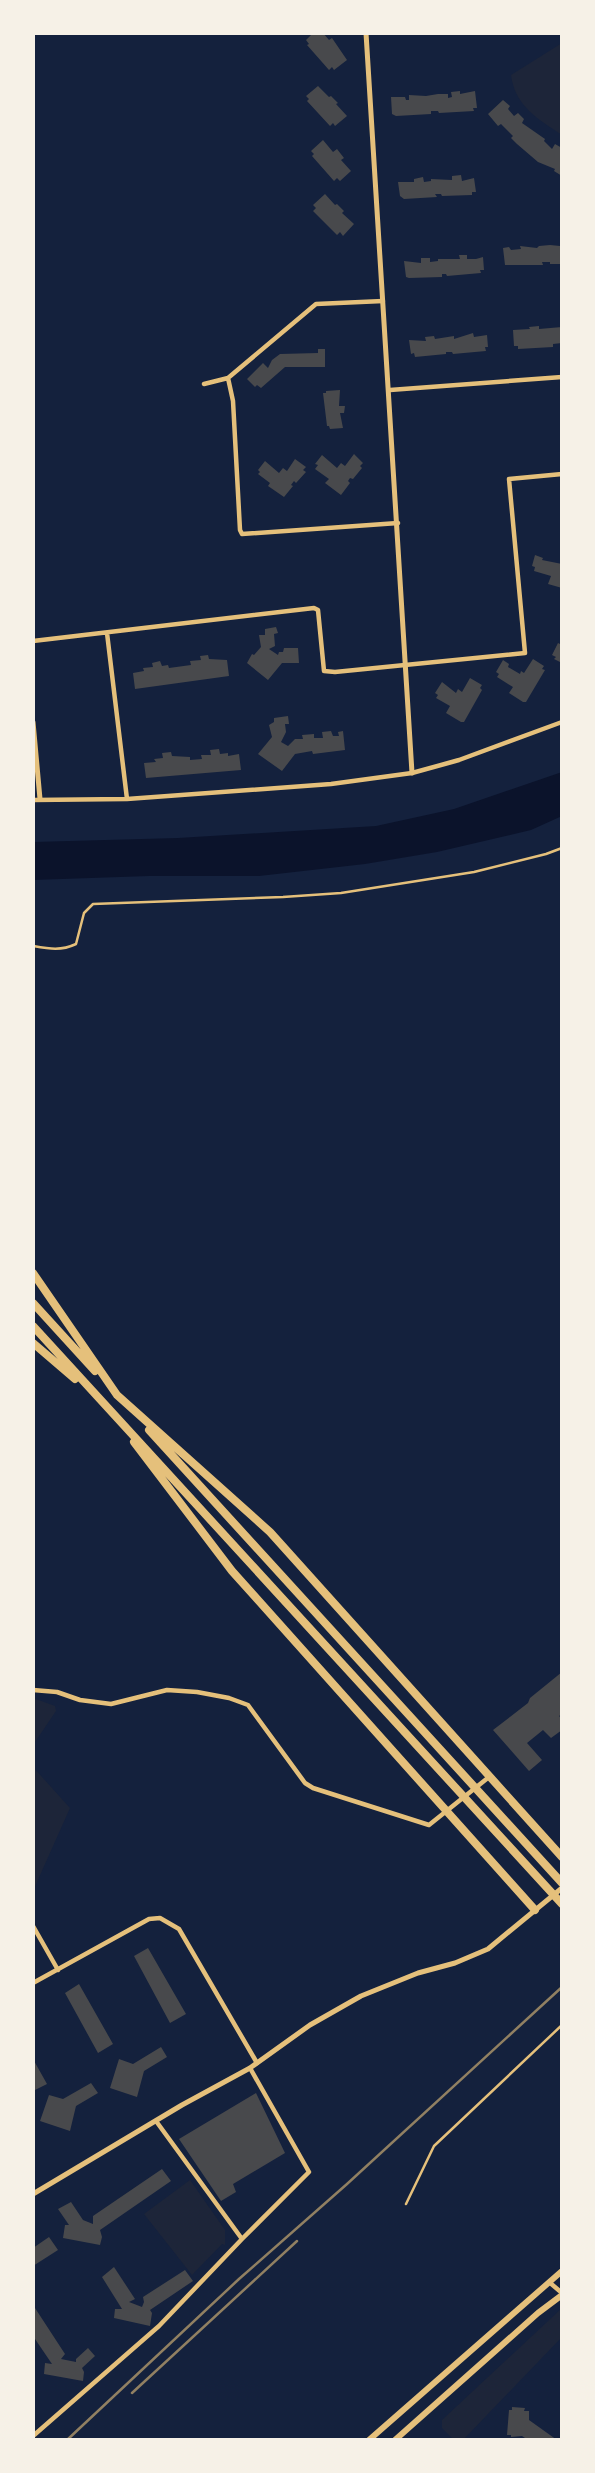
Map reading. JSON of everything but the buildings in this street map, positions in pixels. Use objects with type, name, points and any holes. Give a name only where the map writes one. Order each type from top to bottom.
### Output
[{"type":"highway","points":[[33,1273],[117,1395],[270,1532],[562,1857]]},
{"type":"highway","points":[[33,1303],[562,1883]]},
{"type":"highway","points":[[33,1326],[562,1904]]},
{"type":"highway","points":[[33,1343],[105,1404],[232,1571],[534,1910]]},
{"type":"main road","points":[[369,2440],[562,2271]]},
{"type":"main road","points":[[395,2440],[562,2294]]},
{"type":"street","points":[[366,33],[412,773]]},
{"type":"street","points":[[204,384],[229,378],[316,304],[384,301]]},
{"type":"street","points":[[390,390],[562,377]]},
{"type":"street","points":[[229,378],[242,534],[398,523]]},
{"type":"street","points":[[33,641],[314,608],[317,610],[324,671],[525,653],[509,479],[562,474]]},
{"type":"street","points":[[107,633],[127,799]]},
{"type":"street","points":[[33,722],[37,800],[127,799],[331,784],[412,773],[459,760],[562,722]]},
{"type":"street","points":[[33,1690],[57,1692],[80,1700],[111,1704],[167,1690],[229,1698],[248,1705],[305,1783],[313,1788],[429,1825],[490,1777]]},
{"type":"street","points":[[33,2194],[250,2068],[310,2025],[361,1996],[488,1949],[562,1888]]},
{"type":"street","points":[[33,1983],[149,1919],[160,1918],[179,1929],[257,2063]]},
{"type":"street","points":[[33,1926],[58,1970]]},
{"type":"street","points":[[33,2436],[159,2326],[309,2172],[250,2068]]},
{"type":"street","points":[[156,2121],[242,2239]]},
{"type":"street","points":[[549,2282],[562,2294]]},
{"type":"lane","points":[[33,946],[64,950],[76,944],[84,913],[93,904],[341,893],[474,872],[562,848]]},
{"type":"lane","points":[[407,2204],[434,2146],[562,2025]]},
{"type":"shaded area","points":[[562,43],[562,135],[529,111],[517,95],[511,75]]},
{"type":"shaded area","points":[[562,772],[562,816],[531,830],[437,852],[365,864],[259,876],[33,880],[33,842],[178,838],[376,826],[454,809]]},
{"type":"shaded area","points":[[33,1698],[55,1706],[56,1711],[33,1745]]},
{"type":"shaded area","points":[[33,1767],[70,1808],[33,1891]]},
{"type":"shaded area","points":[[190,2180],[225,2230],[225,2245],[222,2244],[192,2275],[144,2214]]},
{"type":"shaded area","points":[[562,2308],[562,2337],[463,2440],[454,2440],[442,2428],[442,2420]]},
{"type":"railway","points":[[67,2440],[239,2279],[562,1987]]},
{"type":"railway","points":[[132,2393],[297,2241]]}]
